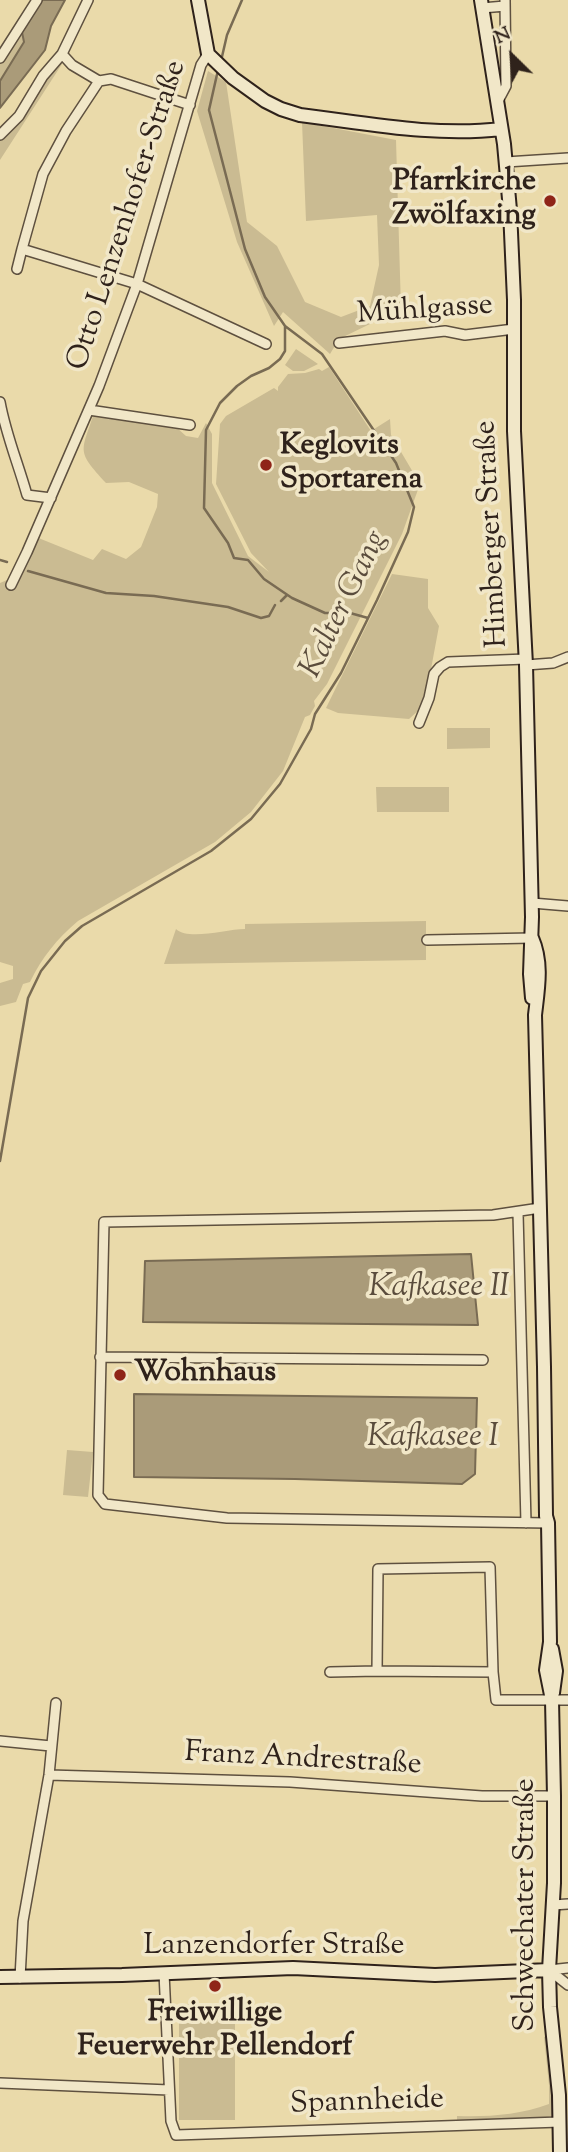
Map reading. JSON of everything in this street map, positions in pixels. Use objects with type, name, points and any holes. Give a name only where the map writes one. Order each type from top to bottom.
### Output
[{"type":"main road","points":[[198,0],[208,54],[233,78],[281,109],[300,115],[433,130],[475,131],[501,129],[481,4]]},
{"type":"main road","name":"Himberger Straße","points":[[501,129],[511,223],[514,431],[526,662],[532,938]]},
{"type":"main road","name":"Schwechater Straße","points":[[532,938],[539,967],[535,1015],[550,1642],[546,1670],[552,1700],[552,1970],[560,2152]]},
{"type":"main road","name":"Lanzendorfer Straße","points":[[0,1977],[293,1968],[435,1975],[552,1970]]},
{"type":"street","points":[[0,58],[37,0]]},
{"type":"street","points":[[0,135],[19,116],[43,76],[62,54],[88,0]]},
{"type":"street","points":[[481,4],[505,3],[506,86],[497,104]]},
{"type":"street","points":[[62,54],[72,65],[99,81],[111,79],[190,105]]},
{"type":"street","name":"Otto Lenzenhofer-Straße","points":[[11,585],[89,410],[137,285],[201,65],[208,54]]},
{"type":"street","points":[[18,269],[43,174],[66,131],[99,81]]},
{"type":"street","points":[[506,162],[568,158]]},
{"type":"street","points":[[22,249],[137,285],[266,344]]},
{"type":"street","name":"Mühlgasse","points":[[339,343],[445,331],[466,335],[514,329]]},
{"type":"street","points":[[0,402],[6,434],[27,495],[51,498]]},
{"type":"street","points":[[89,410],[190,425]]},
{"type":"street","points":[[419,723],[429,698],[434,674],[448,662],[553,663],[568,657]]},
{"type":"street","points":[[532,903],[568,906]]},
{"type":"street","points":[[427,940],[532,938]]},
{"type":"street","points":[[540,1208],[493,1215],[104,1222],[98,1495],[106,1504],[227,1518],[548,1523]]},
{"type":"street","points":[[518,1213],[526,1523]]},
{"type":"street","points":[[100,1357],[483,1360]]},
{"type":"street","points":[[377,1671],[378,1569],[490,1567],[496,1700],[568,1700]]},
{"type":"street","points":[[330,1672],[493,1672]]},
{"type":"street","points":[[20,1978],[23,1921],[49,1775],[56,1703]]},
{"type":"street","points":[[0,1741],[51,1746]]},
{"type":"street","name":"Franz Andrestraße","points":[[49,1775],[290,1782],[482,1796],[554,1796]]},
{"type":"street","points":[[553,1905],[568,1904]]},
{"type":"street","points":[[552,1970],[568,1968]]},
{"type":"street","points":[[552,1970],[568,1985]]},
{"type":"street","points":[[0,2082],[169,2090],[164,1973]]},
{"type":"street","name":"Spannheide","points":[[169,2090],[171,2120],[176,2135],[560,2122]]},
{"type":"shaded area","points":[[22,32],[24,42],[0,81],[0,64]]},
{"type":"shaded area","points":[[58,62],[62,64],[0,160],[0,138]]},
{"type":"shaded area","points":[[208,71],[226,82],[247,222],[277,246],[305,302],[341,317],[370,306],[379,265],[377,215],[306,221],[302,122],[396,140],[401,309],[339,339],[330,354],[283,312],[274,326],[237,242],[197,111]]},
{"type":"shaded area","points":[[296,349],[318,364],[304,371],[293,371],[285,365]]},
{"type":"shaded area","points":[[329,367],[371,431],[390,419],[391,435],[420,484],[402,534],[327,684],[314,701],[315,706],[310,715],[305,717],[283,771],[251,812],[215,842],[78,921],[51,949],[30,982],[23,984],[16,1002],[0,1006],[0,983],[13,979],[13,966],[0,962],[0,583],[17,580],[36,537],[93,560],[102,549],[126,559],[141,547],[157,507],[158,494],[129,482],[106,483],[90,464],[84,444],[94,413],[176,427],[186,436],[198,438],[206,423],[212,434],[212,483],[248,556],[269,572],[251,553],[216,484],[220,424],[226,416],[274,388],[278,391],[288,374],[319,369],[322,371]]},
{"type":"shaded area","points":[[392,574],[428,579],[428,608],[439,626],[420,709],[409,719],[338,713],[326,708]]},
{"type":"shaded area","points":[[447,728],[490,728],[490,748],[447,749]]},
{"type":"shaded area","points":[[376,787],[449,787],[449,812],[377,812]]},
{"type":"shaded area","points":[[426,921],[426,960],[164,964],[176,929],[199,934],[245,929],[245,924]]},
{"type":"shaded area","points":[[67,1450],[93,1452],[88,1497],[63,1495]]},
{"type":"shaded area","points":[[179,2004],[235,2004],[235,2120],[179,2120]]},
{"type":"shaded area","points":[[548,2035],[554,2081],[554,2115],[544,2118],[457,2121],[457,2116],[526,2111],[549,2104],[544,2037]]},
{"type":"water","points":[[42,0],[65,0],[51,26],[45,50],[0,108],[0,81],[24,42],[22,32]]},
{"type":"water","name":"Kafkasee II","points":[[471,1254],[478,1325],[143,1322],[145,1261]]},
{"type":"water","name":"Kafkasee I","points":[[134,1394],[477,1398],[475,1474],[462,1484],[134,1477]]},
{"type":"waterway","name":"Kalter Gang","points":[[221,61],[227,35],[242,0]]},
{"type":"waterway","name":"Kalter Gang","points":[[0,1161],[28,998],[41,971],[65,941],[82,926],[211,851],[251,819],[280,784],[311,729],[315,714],[341,673],[377,600],[408,532],[414,507],[396,463],[322,354],[285,326],[265,297],[245,249],[209,110],[218,70]]},
{"type":"waterway","points":[[285,326],[285,351],[280,359],[237,386],[220,403],[206,430],[204,508],[228,543],[234,558],[248,560],[264,579],[292,598],[325,613],[350,613],[368,618]]},
{"type":"waterway","points":[[0,560],[7,562]]},
{"type":"waterway","points":[[28,571],[106,593],[154,596],[228,607],[261,618],[269,616],[275,605]]},
{"type":"waterway","points":[[281,601],[287,595]]},
{"type":"place","name":"Pfarrkirche Zwölfaxing","points":[[550,201]]},
{"type":"place","name":"Keglovits Sportarena","points":[[266,465]]},
{"type":"place","name":"Wohnhaus","points":[[120,1375]]},
{"type":"place","name":"Freiwillige Feuerwehr Pellendorf","points":[[215,1986]]}]
